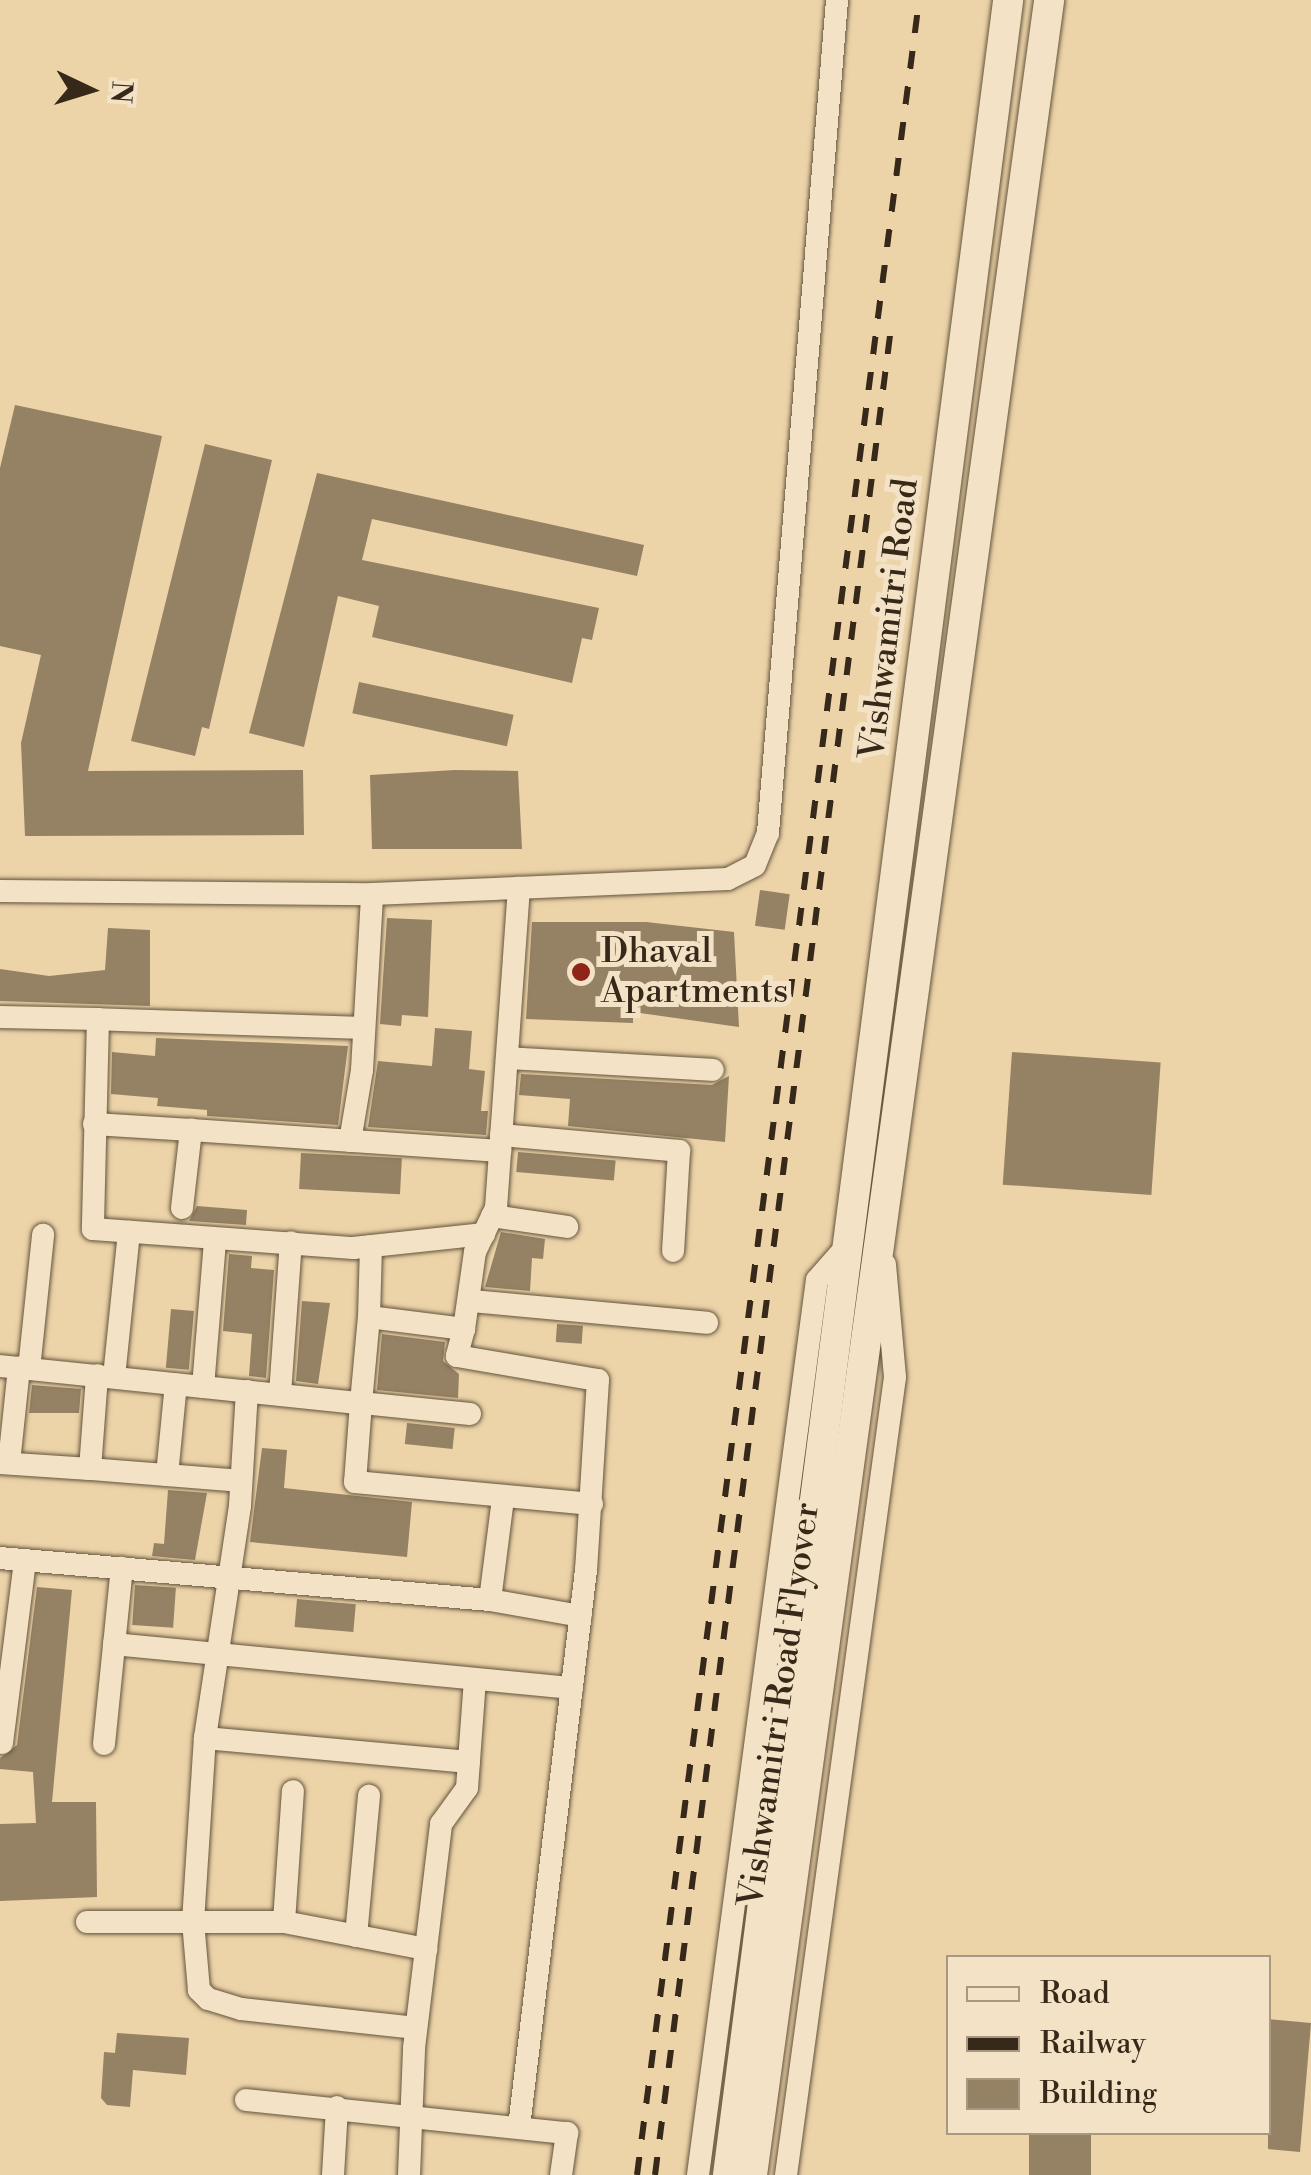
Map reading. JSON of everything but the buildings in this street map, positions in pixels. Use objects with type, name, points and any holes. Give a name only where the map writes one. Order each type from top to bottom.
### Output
[{"type":"main road","name":"Vishwamitri Road","points":[[846,1247],[1008,0]]},
{"type":"main road","points":[[883,1246],[1049,0]]},
{"type":"main road","name":"Vishwamitri Road Flyover","points":[[728,2175],[744,2144],[883,1246]]},
{"type":"main road","name":"Vishwamitri Road Flyover","points":[[752,2175],[744,2144],[846,1247]]},
{"type":"street","points":[[0,890],[372,894],[728,879],[755,865],[768,833],[837,0]]},
{"type":"street","points":[[519,888],[501,1143],[488,1226],[476,1252],[472,1301],[457,1356],[598,1380],[581,1616],[519,2127]]},
{"type":"street","points":[[350,1140],[364,1028],[372,894]]},
{"type":"street","points":[[0,1017],[364,1028]]},
{"type":"street","points":[[98,1020],[93,1228],[215,1242],[371,1246],[488,1226],[567,1227]]},
{"type":"street","points":[[507,1058],[713,1070]]},
{"type":"street","points":[[94,1124],[350,1140],[679,1151],[673,1251]]},
{"type":"street","points":[[182,1208],[191,1130]]},
{"type":"street","points":[[90,1469],[129,1232]]},
{"type":"street","points":[[43,1234],[16,1367],[4,1463],[241,1481]]},
{"type":"street","points":[[203,1386],[215,1242]]},
{"type":"street","points":[[280,1394],[291,1242]]},
{"type":"street","points":[[371,1246],[355,1482],[503,1499],[592,1504]]},
{"type":"street","points":[[786,2175],[894,1377],[883,1246]]},
{"type":"street","points":[[698,2175],[817,1280],[846,1247]]},
{"type":"street","points":[[472,1301],[707,1323]]},
{"type":"street","points":[[369,1317],[464,1329]]},
{"type":"street","points":[[16,1367],[470,1414]]},
{"type":"street","points":[[167,1475],[176,1384]]},
{"type":"street","points":[[248,1391],[230,1576],[205,1738],[193,1922],[200,1990],[208,1999],[241,2009],[416,2028]]},
{"type":"street","points":[[490,1600],[503,1499]]},
{"type":"street","points":[[0,1558],[490,1600],[581,1616]]},
{"type":"street","points":[[2,1743],[25,1560]]},
{"type":"street","points":[[104,1744],[122,1568]]},
{"type":"street","points":[[114,1644],[572,1688]]},
{"type":"street","points":[[408,2175],[416,2028],[441,1824],[467,1788],[474,1679]]},
{"type":"street","points":[[205,1738],[469,1762]]},
{"type":"street","points":[[284,1922],[293,1791]]},
{"type":"street","points":[[356,1936],[369,1796]]},
{"type":"street","points":[[87,1922],[284,1922],[426,1948]]},
{"type":"street","points":[[246,2100],[411,2113],[567,2133],[561,2175]]},
{"type":"street","points":[[333,2175],[337,2107]]},
{"type":"railway","points":[[637,2175],[919,0]]},
{"type":"railway","points":[[655,2175],[891,328]]},
{"type":"place","name":"Dhaval Apartments","points":[[581,972]]}]
